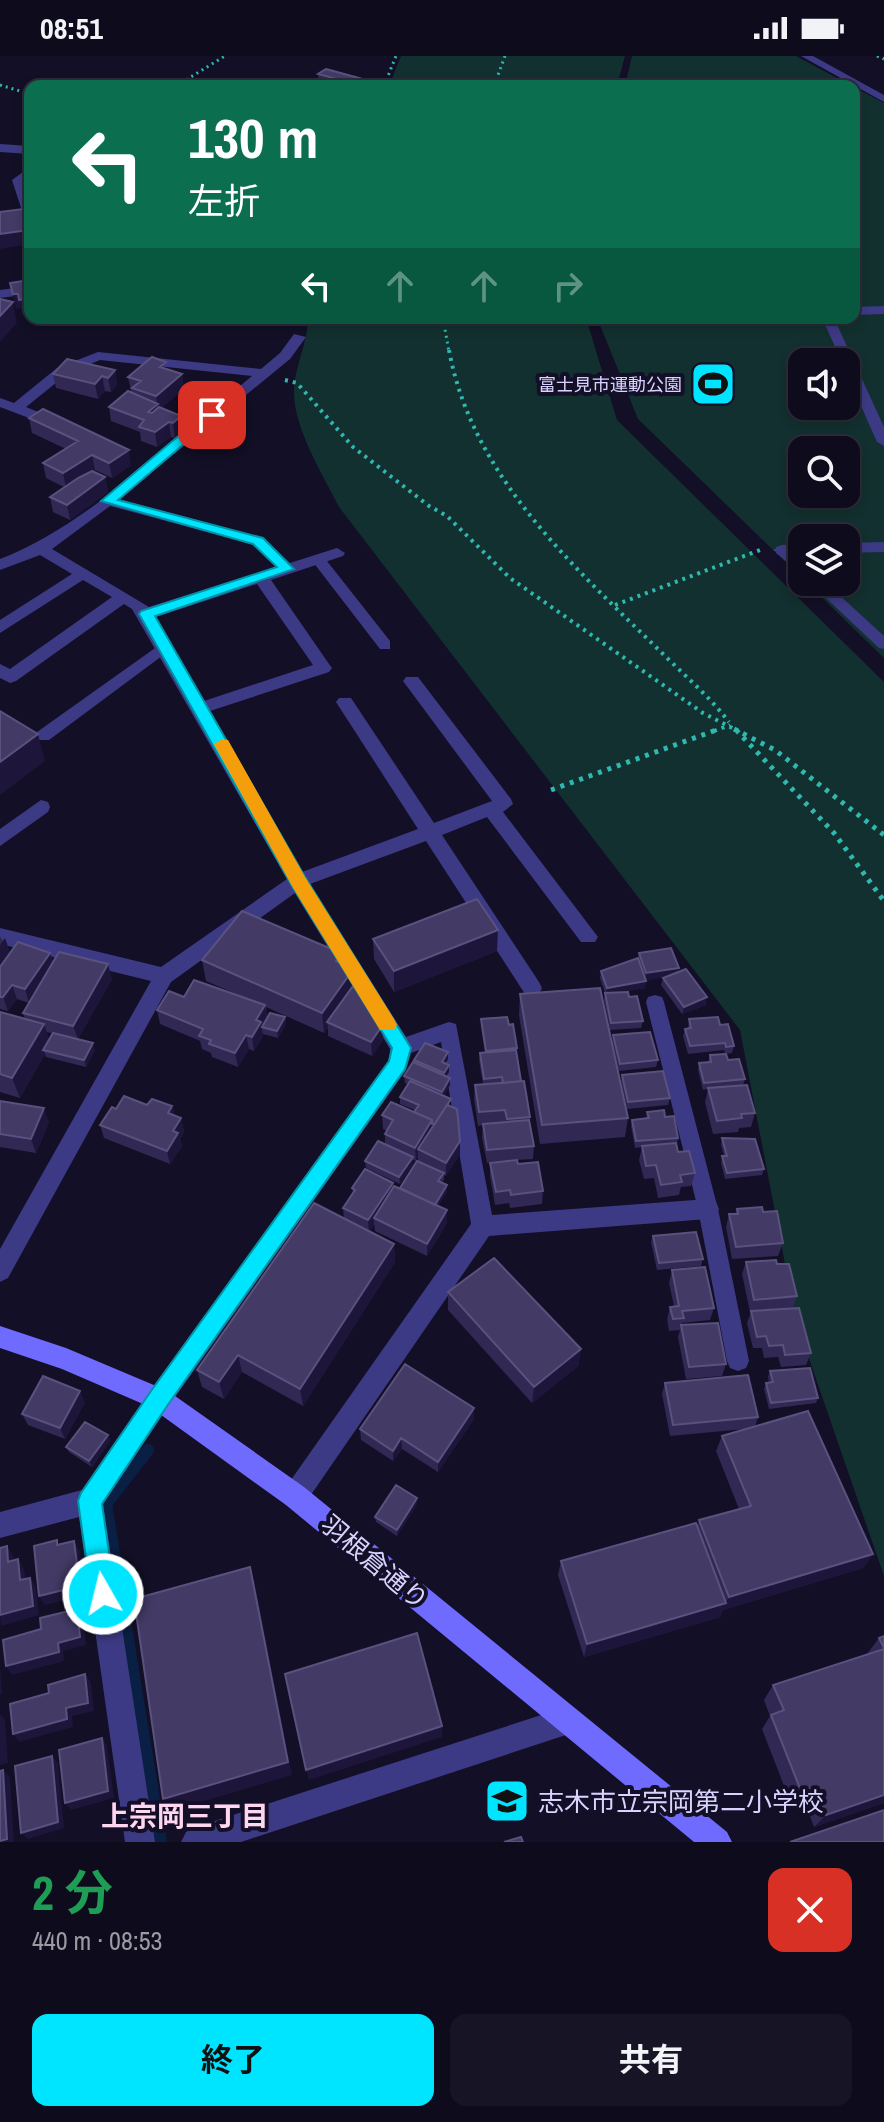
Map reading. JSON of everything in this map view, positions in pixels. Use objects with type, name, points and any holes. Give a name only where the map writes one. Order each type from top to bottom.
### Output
[{"type":"street","points":[[0,148],[24,150]]},
{"type":"street","points":[[24,176],[18,180],[24,198]]},
{"type":"street","points":[[0,294],[24,291]]},
{"type":"street","points":[[0,565],[41,549],[108,501],[142,464],[285,356],[299,337]]},
{"type":"street","points":[[18,407],[62,371],[98,356],[261,373]]},
{"type":"street","points":[[0,402],[70,431]]},
{"type":"street","points":[[108,501],[258,541],[287,569]]},
{"type":"street","points":[[860,548],[884,547]]},
{"type":"street","points":[[0,1525],[90,1501],[159,1399],[399,1064],[401,1048],[298,881],[146,614],[138,605],[121,598],[41,549]]},
{"type":"street","points":[[781,550],[788,550]]},
{"type":"street","points":[[146,614],[337,553]]},
{"type":"street","points":[[0,628],[82,574]]},
{"type":"street","points":[[202,708],[323,668],[261,577]]},
{"type":"street","points":[[0,670],[10,677],[121,598]]},
{"type":"street","points":[[0,1271],[164,976],[298,881],[504,804],[412,681]]},
{"type":"street","points":[[345,702],[532,988]]},
{"type":"street","points":[[0,839],[41,807]]},
{"type":"street","points":[[491,809],[588,937]]},
{"type":"street","points":[[0,936],[164,976]]},
{"type":"street","points":[[295,1496],[483,1226],[449,1030],[401,1048]]},
{"type":"street","points":[[483,1226],[708,1209]]},
{"type":"street","name":"羽根倉通り","points":[[0,1337],[66,1359],[159,1399],[295,1496],[717,1842]]},
{"type":"street","points":[[90,1501],[140,1842]]},
{"type":"street","points":[[196,1842],[566,1721]]},
{"type":"lane","points":[[806,56],[850,80]]},
{"type":"lane","points":[[860,86],[884,99]]},
{"type":"lane","points":[[860,311],[884,310]]},
{"type":"lane","points":[[831,324],[884,442]]},
{"type":"lane","points":[[781,550],[788,556]]},
{"type":"lane","points":[[318,559],[385,645]]},
{"type":"lane","points":[[831,596],[884,644]]},
{"type":"lane","points":[[43,736],[165,646]]},
{"type":"lane","points":[[655,1002],[708,1209],[738,1361]]},
{"type":"path","points":[[186,80],[225,56]]},
{"type":"path","points":[[386,80],[396,56]]},
{"type":"path","points":[[496,80],[505,56]]},
{"type":"path","points":[[877,56],[884,59]]},
{"type":"path","points":[[0,85],[24,92]]},
{"type":"path","points":[[444,324],[464,411],[493,468],[516,501],[834,833],[884,901]]},
{"type":"path","points":[[261,373],[297,383],[353,447],[429,506],[447,516],[510,578],[627,656],[693,706],[775,750],[884,835]]},
{"type":"path","points":[[615,605],[761,550]]},
{"type":"path","points":[[551,790],[731,725]]},
{"type":"green space","points":[[401,56],[625,56],[619,80],[391,80]]},
{"type":"green space","points":[[632,56],[796,56],[841,80],[626,80]]},
{"type":"green space","name":"富士見市運動公園","points":[[860,90],[884,103],[884,658],[820,596],[860,596],[860,524],[788,524],[788,564],[638,419],[600,324],[860,324]]},
{"type":"green space","points":[[307,324],[588,324],[617,420],[788,588],[788,596],[796,596],[884,682],[884,1576],[796,1321],[740,1030],[339,507],[298,420],[294,391]]},
{"type":"building","points":[[326,69],[366,80],[340,80],[318,74]]},
{"type":"building","points":[[23,209],[24,231],[0,234],[0,212]]},
{"type":"building","points":[[24,281],[24,299],[19,300],[18,294],[13,294],[10,283]]},
{"type":"building","points":[[0,299],[13,302],[0,316]]},
{"type":"building","points":[[152,357],[166,362],[160,367],[182,374],[156,396],[132,388],[141,381],[128,377]]},
{"type":"building","points":[[67,359],[115,370],[108,378],[102,376],[95,384],[53,374]]},
{"type":"building","points":[[128,391],[158,404],[148,412],[152,413],[159,407],[181,416],[155,432],[139,427],[144,420],[109,407]]},
{"type":"building","points":[[43,409],[129,450],[109,463],[92,455],[63,473],[43,463],[78,441],[29,418]]},
{"type":"building","points":[[92,471],[105,477],[67,505],[50,497],[78,478]]},
{"type":"building","points":[[0,711],[38,734],[0,762]]},
{"type":"building","points":[[477,899],[498,930],[394,971],[373,939]]},
{"type":"building","points":[[242,911],[341,953],[336,961],[354,968],[322,1013],[202,960]]},
{"type":"building","points":[[18,942],[50,953],[25,989],[12,985],[0,997],[0,967]]},
{"type":"building","points":[[671,948],[679,968],[646,973],[639,953]]},
{"type":"building","points":[[59,952],[108,964],[73,1026],[23,1013]]},
{"type":"building","points":[[638,958],[646,981],[607,988],[601,971]]},
{"type":"building","points":[[686,969],[707,997],[684,1007],[663,978]]},
{"type":"building","points":[[194,980],[265,1005],[256,1020],[261,1022],[252,1037],[246,1035],[235,1053],[209,1044],[211,1040],[199,1036],[203,1029],[157,1010],[169,991],[184,997]]},
{"type":"building","points":[[353,986],[361,989],[382,1026],[371,1042],[327,1022]]},
{"type":"building","points":[[600,988],[628,1118],[542,1125],[520,994]]},
{"type":"building","points":[[628,992],[629,997],[637,996],[643,1021],[611,1023],[605,993]]},
{"type":"building","points":[[0,1012],[44,1024],[12,1078],[0,1074]]},
{"type":"building","points":[[270,1013],[285,1017],[277,1031],[262,1027]]},
{"type":"building","points":[[507,1017],[509,1025],[513,1024],[517,1048],[486,1051],[481,1019]]},
{"type":"building","points":[[718,1017],[720,1025],[728,1024],[734,1046],[726,1047],[725,1043],[690,1046],[685,1029],[691,1028],[689,1019]]},
{"type":"building","points":[[650,1032],[658,1060],[620,1064],[613,1035]]},
{"type":"building","points":[[53,1033],[93,1043],[84,1060],[43,1050]]},
{"type":"building","points":[[425,1043],[448,1052],[442,1062],[449,1065],[444,1073],[414,1060]]},
{"type":"building","points":[[516,1050],[521,1081],[503,1083],[502,1077],[484,1079],[480,1053]]},
{"type":"building","points":[[726,1054],[728,1060],[739,1059],[745,1079],[704,1083],[699,1063],[711,1062],[710,1055]]},
{"type":"building","points":[[413,1062],[450,1078],[442,1092],[404,1076]]},
{"type":"building","points":[[663,1071],[670,1098],[628,1102],[622,1075]]},
{"type":"building","points":[[410,1081],[451,1099],[434,1125],[432,1120],[414,1112],[419,1105],[400,1097]]},
{"type":"building","points":[[524,1081],[530,1117],[507,1119],[505,1110],[479,1112],[475,1085]]},
{"type":"building","points":[[747,1085],[755,1113],[717,1121],[708,1088]]},
{"type":"building","points":[[124,1096],[147,1105],[152,1099],[172,1106],[168,1113],[181,1118],[173,1131],[178,1133],[167,1151],[100,1125]]},
{"type":"building","points":[[0,1101],[44,1108],[31,1139],[0,1134]]},
{"type":"building","points":[[391,1102],[432,1120],[415,1148],[385,1134],[393,1120],[382,1115]]},
{"type":"building","points":[[447,1105],[457,1109],[460,1141],[446,1163],[418,1149]]},
{"type":"building","points":[[664,1110],[665,1117],[674,1116],[678,1138],[636,1141],[632,1120],[649,1118],[647,1112]]},
{"type":"building","points":[[529,1120],[534,1146],[487,1150],[483,1124]]},
{"type":"building","points":[[722,1138],[755,1139],[764,1169],[727,1173],[722,1156],[727,1156]]},
{"type":"building","points":[[378,1141],[413,1157],[399,1177],[365,1161]]},
{"type":"building","points":[[676,1143],[678,1152],[689,1151],[695,1173],[680,1175],[682,1182],[661,1185],[656,1165],[646,1166],[642,1146]]},
{"type":"building","points":[[517,1160],[518,1164],[538,1162],[543,1191],[511,1195],[510,1190],[496,1192],[490,1163]]},
{"type":"building","points":[[417,1161],[444,1173],[438,1181],[447,1185],[435,1205],[400,1188]]},
{"type":"building","points":[[365,1169],[393,1183],[368,1220],[343,1208]]},
{"type":"building","points":[[394,1186],[447,1210],[427,1244],[374,1218]]},
{"type":"building","points":[[314,1203],[394,1244],[300,1389],[238,1355],[219,1382],[197,1370]]},
{"type":"building","points":[[762,1207],[763,1212],[777,1211],[783,1243],[736,1247],[729,1214],[738,1214],[737,1209]]},
{"type":"building","points":[[696,1232],[703,1259],[659,1263],[653,1236]]},
{"type":"building","points":[[494,1258],[581,1349],[534,1387],[448,1292]]},
{"type":"building","points":[[776,1260],[777,1264],[789,1264],[797,1296],[754,1300],[746,1262]]},
{"type":"building","points":[[705,1267],[714,1308],[682,1311],[684,1318],[673,1319],[670,1307],[679,1306],[672,1270]]},
{"type":"building","points":[[799,1308],[811,1353],[785,1355],[783,1345],[769,1346],[766,1336],[757,1337],[751,1311]]},
{"type":"building","points":[[718,1323],[726,1364],[689,1367],[681,1325]]},
{"type":"building","points":[[405,1364],[474,1408],[438,1462],[401,1438],[393,1451],[360,1429]]},
{"type":"building","points":[[810,1368],[818,1398],[771,1403],[766,1383],[773,1382],[770,1371]]},
{"type":"building","points":[[748,1375],[758,1417],[673,1425],[665,1383]]},
{"type":"building","points":[[43,1376],[80,1391],[60,1428],[22,1414]]},
{"type":"building","points":[[808,1411],[873,1554],[729,1597],[699,1520],[751,1506],[722,1436]]},
{"type":"building","points":[[85,1422],[108,1435],[89,1461],[66,1447]]},
{"type":"building","points":[[396,1485],[417,1498],[397,1530],[375,1517]]},
{"type":"building","points":[[696,1523],[726,1603],[587,1644],[561,1561]]},
{"type":"building","points":[[57,1540],[57,1545],[74,1541],[80,1586],[39,1596],[34,1546]]},
{"type":"building","points":[[7,1546],[8,1562],[18,1559],[20,1580],[30,1578],[33,1606],[0,1615],[0,1548]]},
{"type":"building","points":[[250,1567],[288,1762],[163,1799],[134,1599]]},
{"type":"building","points":[[77,1609],[80,1637],[58,1643],[59,1652],[6,1666],[3,1640],[41,1629],[40,1618]]},
{"type":"building","points":[[417,1633],[442,1726],[306,1770],[285,1674]]},
{"type":"building","points":[[884,1649],[884,1795],[826,1815],[815,1787],[801,1791],[771,1715],[784,1710],[773,1685]]},
{"type":"building","points":[[85,1674],[88,1703],[66,1708],[67,1719],[13,1734],[10,1704],[49,1693],[48,1685]]},
{"type":"building","points":[[102,1738],[108,1791],[65,1803],[59,1750]]},
{"type":"building","points":[[52,1756],[58,1822],[21,1833],[15,1766]]},
{"type":"building","points":[[3,1770],[7,1839],[0,1841],[0,1771]]},
{"type":"building","points":[[884,1810],[884,1842],[790,1842]]},
{"type":"building","points":[[521,1837],[523,1842],[504,1842]]},
{"type":"waterway","points":[[148,1450],[106,1504],[161,1842]]},
{"type":"slow traffic","points":[[222,744],[298,881],[387,1025]]},
{"type":"place","name":"富士見市運動公園","points":[[713,384]]},
{"type":"place","name":"志木市立宗岡第二小学校","points":[[507,1801]]},
{"type":"district","name":"上宗岡三丁目","points":[[185,1816]]},
{"type":"route","points":[[103,1594],[90,1501],[159,1399],[399,1064],[401,1048],[298,881],[146,614],[287,569],[258,541],[108,501],[212,415]]}]
